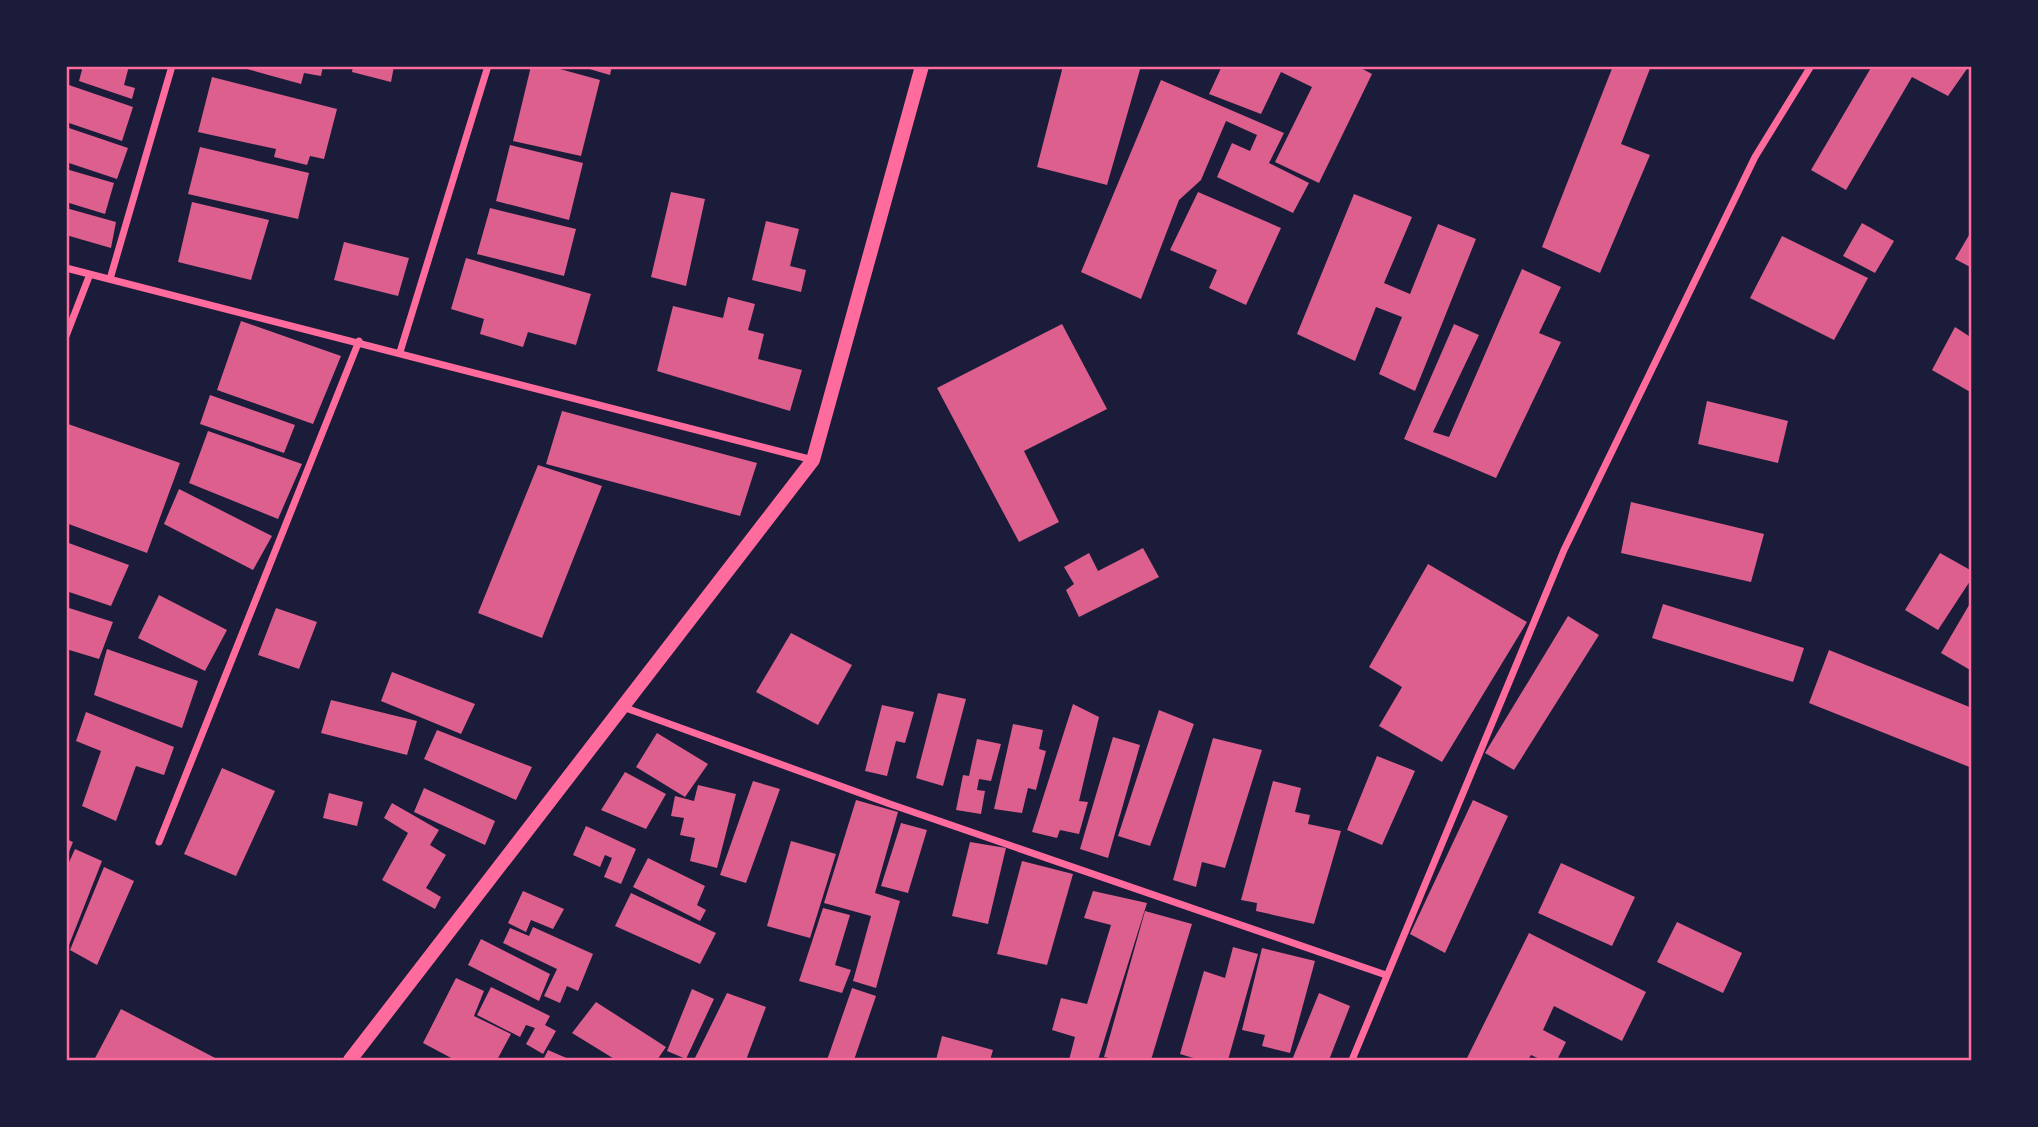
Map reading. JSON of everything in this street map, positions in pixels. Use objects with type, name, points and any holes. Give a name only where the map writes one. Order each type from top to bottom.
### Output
[{"type":"main road","points":[[352,1060],[813,460],[922,66]]},
{"type":"street","points":[[110,279],[172,66]]},
{"type":"street","points":[[400,352],[488,66]]},
{"type":"street","points":[[1352,1060],[1564,550],[1755,157],[1811,66]]},
{"type":"street","points":[[66,268],[359,341],[813,460]]},
{"type":"street","points":[[66,336],[90,274]]},
{"type":"street","points":[[159,842],[359,341]]},
{"type":"street","points":[[623,707],[890,804],[1386,975]]},
{"type":"building","points":[[83,66],[129,66],[124,85],[135,88],[132,99],[79,81]]},
{"type":"building","points":[[323,66],[321,76],[304,73],[301,84],[240,67]]},
{"type":"building","points":[[353,66],[394,66],[391,82],[352,72]]},
{"type":"building","points":[[531,66],[549,66],[600,80],[581,156],[513,141]]},
{"type":"building","points":[[579,66],[612,66],[610,75]]},
{"type":"building","points":[[1063,66],[1141,66],[1107,185],[1037,167]]},
{"type":"building","points":[[1222,66],[1357,66],[1372,74],[1319,183],[1275,162],[1312,87],[1281,72],[1261,114],[1209,94]]},
{"type":"building","points":[[1613,66],[1651,66],[1621,144],[1650,155],[1600,273],[1542,247]]},
{"type":"building","points":[[1872,66],[1969,66],[1948,96],[1912,77],[1846,190],[1811,170]]},
{"type":"building","points":[[212,77],[337,109],[324,159],[310,156],[307,165],[274,157],[276,149],[198,132]]},
{"type":"building","points":[[1161,80],[1284,133],[1269,163],[1309,183],[1293,213],[1217,177],[1232,143],[1250,151],[1257,135],[1226,121],[1201,180],[1179,200],[1141,299],[1081,272]]},
{"type":"building","points":[[66,84],[133,107],[122,141],[66,122]]},
{"type":"building","points":[[66,127],[128,148],[117,179],[66,162]]},
{"type":"building","points":[[510,145],[583,163],[569,220],[496,201]]},
{"type":"building","points":[[200,147],[309,173],[298,219],[188,194]]},
{"type":"building","points":[[66,169],[114,183],[105,214],[66,202]]},
{"type":"building","points":[[671,192],[705,199],[686,286],[651,277]]},
{"type":"building","points":[[1198,192],[1281,228],[1246,305],[1209,288],[1217,270],[1170,250]]},
{"type":"building","points":[[1354,194],[1412,217],[1384,283],[1410,294],[1438,224],[1476,239],[1415,391],[1379,374],[1402,317],[1376,307],[1355,361],[1297,334]]},
{"type":"building","points":[[192,202],[269,220],[251,280],[178,262]]},
{"type":"building","points":[[66,208],[116,222],[111,248],[66,235]]},
{"type":"building","points":[[490,208],[576,229],[564,276],[477,254]]},
{"type":"building","points":[[766,221],[799,229],[790,266],[806,270],[801,292],[752,280]]},
{"type":"building","points":[[1862,223],[1894,241],[1875,273],[1843,256]]},
{"type":"building","points":[[1972,230],[1972,268],[1955,259]]},
{"type":"building","points":[[1782,236],[1868,278],[1834,340],[1750,298]]},
{"type":"building","points":[[344,242],[409,258],[398,296],[334,280]]},
{"type":"building","points":[[466,258],[591,294],[576,345],[528,332],[523,347],[480,334],[484,319],[451,309]]},
{"type":"building","points":[[1522,269],[1561,287],[1539,333],[1561,342],[1496,478],[1404,439],[1454,324],[1479,335],[1433,432],[1449,437]]},
{"type":"building","points":[[728,297],[755,304],[748,330],[764,334],[758,359],[802,370],[790,411],[657,371],[673,306],[723,318]]},
{"type":"building","points":[[241,321],[341,356],[313,424],[217,390]]},
{"type":"building","points":[[1062,324],[1107,409],[1024,451],[1059,522],[1019,542],[937,388]]},
{"type":"building","points":[[1955,327],[1972,338],[1972,393],[1932,370]]},
{"type":"building","points":[[210,395],[295,425],[284,453],[200,424]]},
{"type":"building","points":[[1707,401],[1788,421],[1778,463],[1698,444]]},
{"type":"building","points":[[562,411],[757,463],[740,516],[546,464]]},
{"type":"building","points":[[68,424],[180,463],[147,553],[66,523]]},
{"type":"building","points":[[208,431],[302,464],[278,519],[189,483]]},
{"type":"building","points":[[538,465],[602,486],[542,638],[478,613]]},
{"type":"building","points":[[179,489],[272,536],[253,570],[164,524]]},
{"type":"building","points":[[1631,502],[1764,534],[1751,582],[1621,553]]},
{"type":"building","points":[[66,542],[129,565],[111,606],[66,591]]},
{"type":"building","points":[[1143,548],[1159,577],[1079,617],[1066,590],[1074,584],[1064,567],[1089,553],[1098,571]]},
{"type":"building","points":[[1940,553],[1972,571],[1972,578],[1938,630],[1905,610]]},
{"type":"building","points":[[1428,564],[1527,622],[1442,762],[1379,726],[1402,687],[1369,667]]},
{"type":"building","points":[[159,595],[227,630],[205,671],[138,638]]},
{"type":"building","points":[[1972,600],[1972,671],[1941,653]]},
{"type":"building","points":[[1663,604],[1804,648],[1793,682],[1652,638]]},
{"type":"building","points":[[66,607],[113,622],[99,659],[66,649]]},
{"type":"building","points":[[276,608],[317,622],[299,669],[258,655]]},
{"type":"building","points":[[1568,616],[1599,635],[1514,770],[1485,753]]},
{"type":"building","points":[[791,633],[852,665],[818,725],[756,692]]},
{"type":"building","points":[[107,649],[198,681],[182,728],[94,695]]},
{"type":"building","points":[[1829,650],[1972,708],[1972,768],[1809,703]]},
{"type":"building","points":[[392,672],[475,704],[461,734],[381,701]]},
{"type":"building","points":[[938,693],[966,699],[943,786],[916,778]]},
{"type":"building","points":[[331,700],[417,721],[407,755],[321,733]]},
{"type":"building","points":[[1073,704],[1099,717],[1079,801],[1088,802],[1079,834],[1060,830],[1057,838],[1032,832]]},
{"type":"building","points":[[882,705],[914,712],[905,743],[896,741],[887,776],[865,771]]},
{"type":"building","points":[[1159,710],[1194,724],[1150,846],[1118,836]]},
{"type":"building","points":[[86,712],[174,747],[164,775],[136,766],[116,821],[82,806],[101,751],[76,741]]},
{"type":"building","points":[[1013,724],[1043,730],[1039,749],[1046,751],[1036,790],[1028,788],[1022,813],[994,809]]},
{"type":"building","points":[[437,730],[532,767],[516,800],[424,759]]},
{"type":"building","points":[[657,733],[708,764],[685,797],[636,767]]},
{"type":"building","points":[[1113,737],[1140,745],[1108,858],[1080,849]]},
{"type":"building","points":[[1213,738],[1262,750],[1225,868],[1202,862],[1196,887],[1173,880]]},
{"type":"building","points":[[977,739],[1001,744],[991,781],[979,779],[977,790],[985,791],[981,814],[956,810],[963,775],[969,776]]},
{"type":"building","points":[[1377,756],[1415,771],[1382,845],[1347,830]]},
{"type":"building","points":[[222,768],[275,791],[236,876],[184,854]]},
{"type":"building","points":[[625,772],[666,794],[646,829],[601,810]]},
{"type":"building","points":[[753,781],[780,789],[746,883],[720,875]]},
{"type":"building","points":[[1273,781],[1301,788],[1295,812],[1310,815],[1308,824],[1341,831],[1314,924],[1256,911],[1257,903],[1241,900]]},
{"type":"building","points":[[698,785],[736,794],[717,868],[690,861],[695,838],[680,835],[684,818],[671,816],[675,796],[694,801]]},
{"type":"building","points":[[424,788],[495,821],[485,845],[414,812]]},
{"type":"building","points":[[329,793],[363,802],[357,826],[323,818]]},
{"type":"building","points":[[856,800],[898,812],[875,893],[900,901],[876,988],[853,981],[871,916],[824,903]]},
{"type":"building","points":[[1473,800],[1508,816],[1445,953],[1410,934]]},
{"type":"building","points":[[392,803],[439,830],[430,845],[446,855],[426,888],[441,897],[435,909],[382,880],[408,833],[384,818]]},
{"type":"building","points":[[901,823],[927,830],[908,893],[881,886]]},
{"type":"building","points":[[586,826],[636,849],[621,884],[604,877],[612,858],[605,855],[600,867],[573,855]]},
{"type":"building","points":[[66,839],[73,842],[67,857],[66,857]]},
{"type":"building","points":[[791,841],[836,854],[810,938],[767,926]]},
{"type":"building","points":[[970,842],[1006,848],[988,924],[952,916]]},
{"type":"building","points":[[75,849],[102,861],[67,950],[66,869]]},
{"type":"building","points":[[648,858],[705,886],[697,905],[706,910],[700,921],[633,887]]},
{"type":"building","points":[[1022,861],[1073,874],[1047,965],[997,954]]},
{"type":"building","points":[[1561,863],[1635,897],[1612,946],[1538,913]]},
{"type":"building","points":[[104,867],[134,881],[97,965],[70,950]]},
{"type":"building","points":[[523,891],[564,909],[553,929],[531,920],[526,932],[508,923]]},
{"type":"building","points":[[1093,891],[1147,903],[1098,1060],[1069,1060],[1075,1037],[1052,1030],[1061,998],[1087,1004],[1111,925],[1084,918]]},
{"type":"building","points":[[631,893],[716,933],[700,964],[615,926]]},
{"type":"building","points":[[823,908],[850,915],[835,965],[851,970],[842,993],[799,981]]},
{"type":"building","points":[[1145,911],[1192,924],[1151,1060],[1118,1060],[1104,1057]]},
{"type":"building","points":[[1677,922],[1742,953],[1723,993],[1657,962]]},
{"type":"building","points":[[533,927],[593,954],[578,991],[567,986],[560,1003],[544,996],[557,969],[503,943],[510,928],[529,936]]},
{"type":"building","points":[[1529,933],[1646,992],[1622,1041],[1554,1006],[1543,1030],[1566,1042],[1557,1060],[1542,1060],[1531,1055],[1528,1060],[1466,1060]]},
{"type":"building","points":[[481,939],[550,974],[539,1001],[468,965]]},
{"type":"building","points":[[1233,947],[1258,954],[1228,1060],[1200,1060],[1180,1054],[1204,971],[1225,978]]},
{"type":"building","points":[[1262,948],[1315,961],[1290,1053],[1262,1046],[1265,1035],[1242,1030]]},
{"type":"building","points":[[456,978],[484,991],[474,1016],[511,1034],[497,1060],[455,1060],[423,1043]]},
{"type":"building","points":[[491,987],[550,1016],[545,1025],[556,1031],[543,1054],[526,1044],[535,1028],[526,1025],[520,1037],[477,1015]]},
{"type":"building","points":[[852,988],[876,996],[854,1060],[827,1060]]},
{"type":"building","points":[[692,989],[714,999],[686,1059],[667,1051]]},
{"type":"building","points":[[727,993],[766,1007],[746,1060],[694,1060]]},
{"type":"building","points":[[1319,993],[1350,1006],[1329,1060],[1292,1060]]},
{"type":"building","points":[[596,1002],[666,1047],[657,1060],[616,1060],[572,1033]]},
{"type":"building","points":[[121,1009],[219,1060],[94,1060]]},
{"type":"building","points":[[942,1036],[993,1050],[990,1060],[936,1060]]},
{"type":"building","points":[[548,1050],[571,1060],[543,1060]]}]
